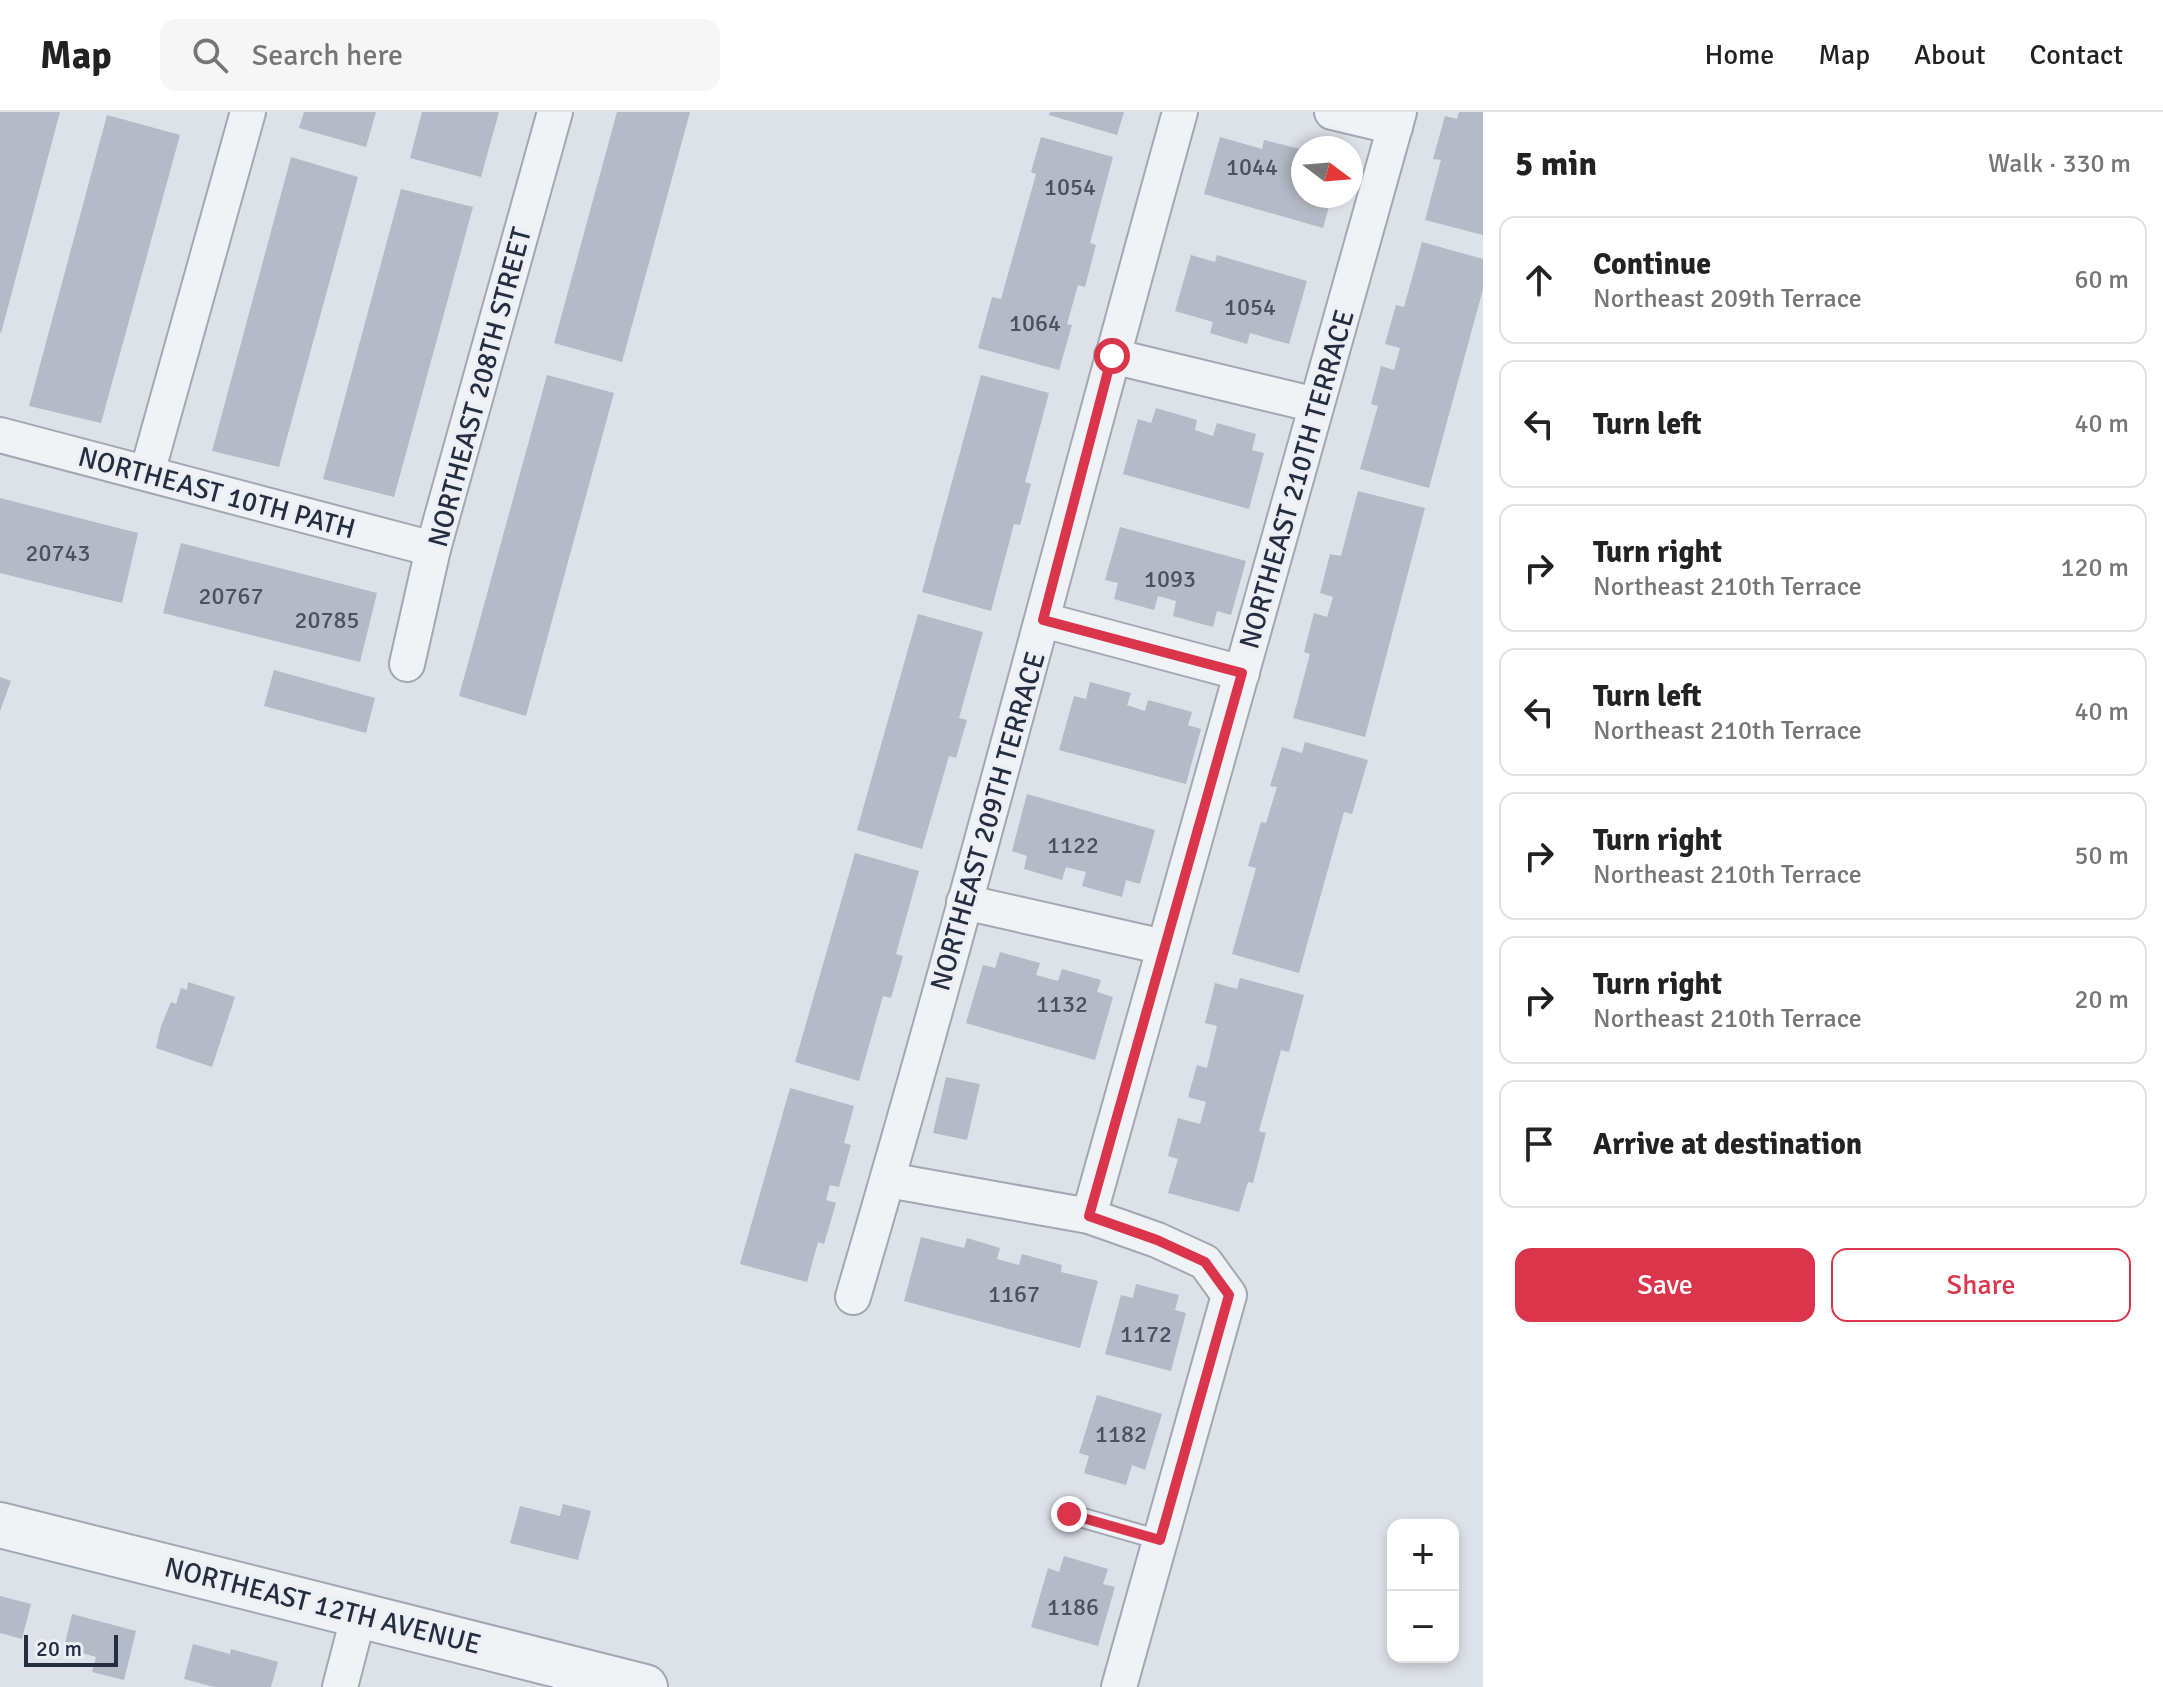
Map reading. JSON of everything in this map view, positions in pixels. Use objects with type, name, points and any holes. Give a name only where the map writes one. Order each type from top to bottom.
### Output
[{"type":"street","points":[[147,473],[248,112]]},
{"type":"street","name":"NORTHEAST 208TH STREET","points":[[407,664],[433,549],[555,112]]},
{"type":"street","name":"NORTHEAST 209TH TERRACE","points":[[853,1297],[1043,620],[1180,112]]},
{"type":"street","points":[[1332,112],[1397,120]]},
{"type":"street","name":"NORTHEAST 210TH TERRACE","points":[[1089,1216],[1397,120]]},
{"type":"street","points":[[1112,356],[1316,405]]},
{"type":"street","name":"NORTHEAST 10TH PATH","points":[[0,435],[433,549]]},
{"type":"street","points":[[1043,620],[1242,673]]},
{"type":"street","points":[[964,902],[1164,947]]},
{"type":"street","points":[[888,1180],[1089,1216],[1157,1240],[1205,1262],[1229,1295],[1119,1687]]},
{"type":"street","name":"NORTHEAST 12TH AVENUE","points":[[0,1525],[645,1687]]},
{"type":"street","points":[[340,1687],[359,1614]]},
{"type":"lane","points":[[1069,1514],[1160,1540]]},
{"type":"building","points":[[0,112],[60,112],[1,333],[0,332]]},
{"type":"building","points":[[304,112],[376,112],[366,147],[299,128]]},
{"type":"building","points":[[422,112],[499,112],[481,177],[410,158]]},
{"type":"building","points":[[617,112],[690,112],[622,362],[554,343]]},
{"type":"building","points":[[1050,112],[1124,112],[1117,135],[1049,115]]},
{"type":"building","points":[[1459,112],[1483,112],[1483,235],[1425,220],[1441,160],[1433,159],[1445,116],[1457,119]]},
{"type":"building","points":[[107,115],[180,135],[101,423],[29,406]]},
{"type":"building","points":[[1041,137],[1113,157],[1090,243],[1096,245],[1085,287],[1078,285],[1067,324],[1072,325],[1059,370],[978,348],[992,297],[1001,299],[1036,174],[1031,172]]},
{"type":"building","points":[[1220,137],[1262,149],[1264,140],[1291,147],[1291,208],[1329,208],[1323,228],[1204,194]]},
{"type":"building","points":[[291,157],[358,177],[279,467],[212,451]]},
{"type":"building","points":[[401,189],[473,207],[394,497],[323,479]]},
{"type":"building","points":[[1422,242],[1483,259],[1483,289],[1429,488],[1360,469],[1378,406],[1371,404],[1381,366],[1394,370],[1400,348],[1385,344],[1396,305],[1404,307]]},
{"type":"building","points":[[1191,255],[1215,262],[1217,255],[1307,281],[1289,344],[1250,333],[1247,344],[1210,333],[1213,322],[1175,311]]},
{"type":"building","points":[[547,375],[614,393],[526,716],[459,696]]},
{"type":"building","points":[[981,375],[1049,393],[1025,482],[1031,484],[1020,525],[1014,524],[991,611],[922,592]]},
{"type":"building","points":[[1156,408],[1197,420],[1195,430],[1213,436],[1217,423],[1256,434],[1252,450],[1264,453],[1249,509],[1123,474],[1138,419],[1151,423]]},
{"type":"building","points":[[1358,491],[1425,508],[1365,737],[1293,718],[1310,654],[1304,652],[1314,613],[1327,617],[1333,597],[1320,593],[1330,554],[1341,556]]},
{"type":"building","points":[[0,498],[138,533],[122,603],[0,573]]},
{"type":"building","points":[[1120,527],[1246,561],[1231,615],[1217,611],[1213,627],[1173,616],[1176,601],[1158,596],[1154,610],[1114,599],[1118,583],[1105,580]]},
{"type":"building","points":[[181,543],[377,593],[360,662],[163,613]]},
{"type":"building","points":[[918,614],[983,632],[959,718],[967,720],[956,758],[949,756],[922,849],[857,830]]},
{"type":"building","points":[[274,670],[375,698],[366,733],[264,706]]},
{"type":"building","points":[[0,677],[11,681],[0,711]]},
{"type":"building","points":[[1090,682],[1131,693],[1127,705],[1145,711],[1148,700],[1192,712],[1188,725],[1201,729],[1186,784],[1059,750],[1074,696],[1086,699]]},
{"type":"building","points":[[1305,742],[1368,760],[1352,814],[1344,812],[1299,973],[1232,954],[1256,868],[1248,866],[1261,822],[1266,823],[1277,787],[1270,786],[1282,747],[1302,753]]},
{"type":"building","points":[[1027,794],[1155,830],[1140,884],[1126,880],[1122,897],[1082,886],[1086,872],[1066,867],[1062,880],[1024,869],[1027,856],[1012,851]]},
{"type":"building","points":[[855,853],[919,871],[896,954],[903,956],[891,998],[883,996],[859,1081],[795,1062]]},
{"type":"building","points":[[1000,952],[1040,963],[1036,975],[1058,981],[1062,969],[1101,980],[1097,992],[1113,997],[1095,1060],[966,1023],[983,965],[995,968]]},
{"type":"building","points":[[1240,978],[1304,995],[1289,1052],[1281,1050],[1259,1131],[1266,1133],[1253,1183],[1248,1182],[1239,1212],[1168,1193],[1178,1159],[1168,1156],[1178,1118],[1200,1124],[1206,1102],[1188,1097],[1197,1065],[1207,1068],[1217,1026],[1205,1023],[1215,983],[1237,989]]},
{"type":"building","points":[[188,982],[235,997],[212,1067],[156,1048],[171,1002],[176,1004],[181,988],[187,990]]},
{"type":"building","points":[[946,1077],[980,1084],[967,1140],[933,1133]]},
{"type":"building","points":[[790,1088],[854,1106],[844,1143],[851,1145],[839,1187],[830,1185],[826,1200],[836,1203],[824,1244],[818,1242],[807,1282],[740,1264]]},
{"type":"building","points":[[921,1237],[964,1248],[967,1238],[1000,1248],[997,1259],[1019,1265],[1022,1254],[1062,1265],[1061,1272],[1098,1281],[1080,1348],[904,1301]]},
{"type":"building","points":[[1136,1284],[1179,1295],[1175,1310],[1186,1313],[1171,1371],[1105,1354],[1121,1295],[1133,1298]]},
{"type":"building","points":[[1097,1395],[1162,1414],[1145,1470],[1132,1465],[1126,1485],[1084,1473],[1089,1456],[1079,1453]]},
{"type":"building","points":[[563,1504],[591,1511],[578,1560],[510,1543],[520,1506],[560,1516]]},
{"type":"building","points":[[1064,1556],[1108,1569],[1103,1584],[1115,1587],[1098,1646],[1031,1627],[1048,1568],[1059,1572]]},
{"type":"building","points":[[0,1596],[31,1604],[22,1639],[0,1633]]},
{"type":"building","points":[[72,1614],[136,1631],[124,1680],[92,1672],[96,1657],[64,1648]]},
{"type":"building","points":[[193,1644],[230,1654],[231,1649],[278,1662],[271,1687],[214,1687],[184,1679]]},
{"type":"route","points":[[1069,1514],[1160,1540],[1229,1295],[1205,1262],[1157,1240],[1089,1216],[1242,673],[1043,620],[1112,356]]}]
